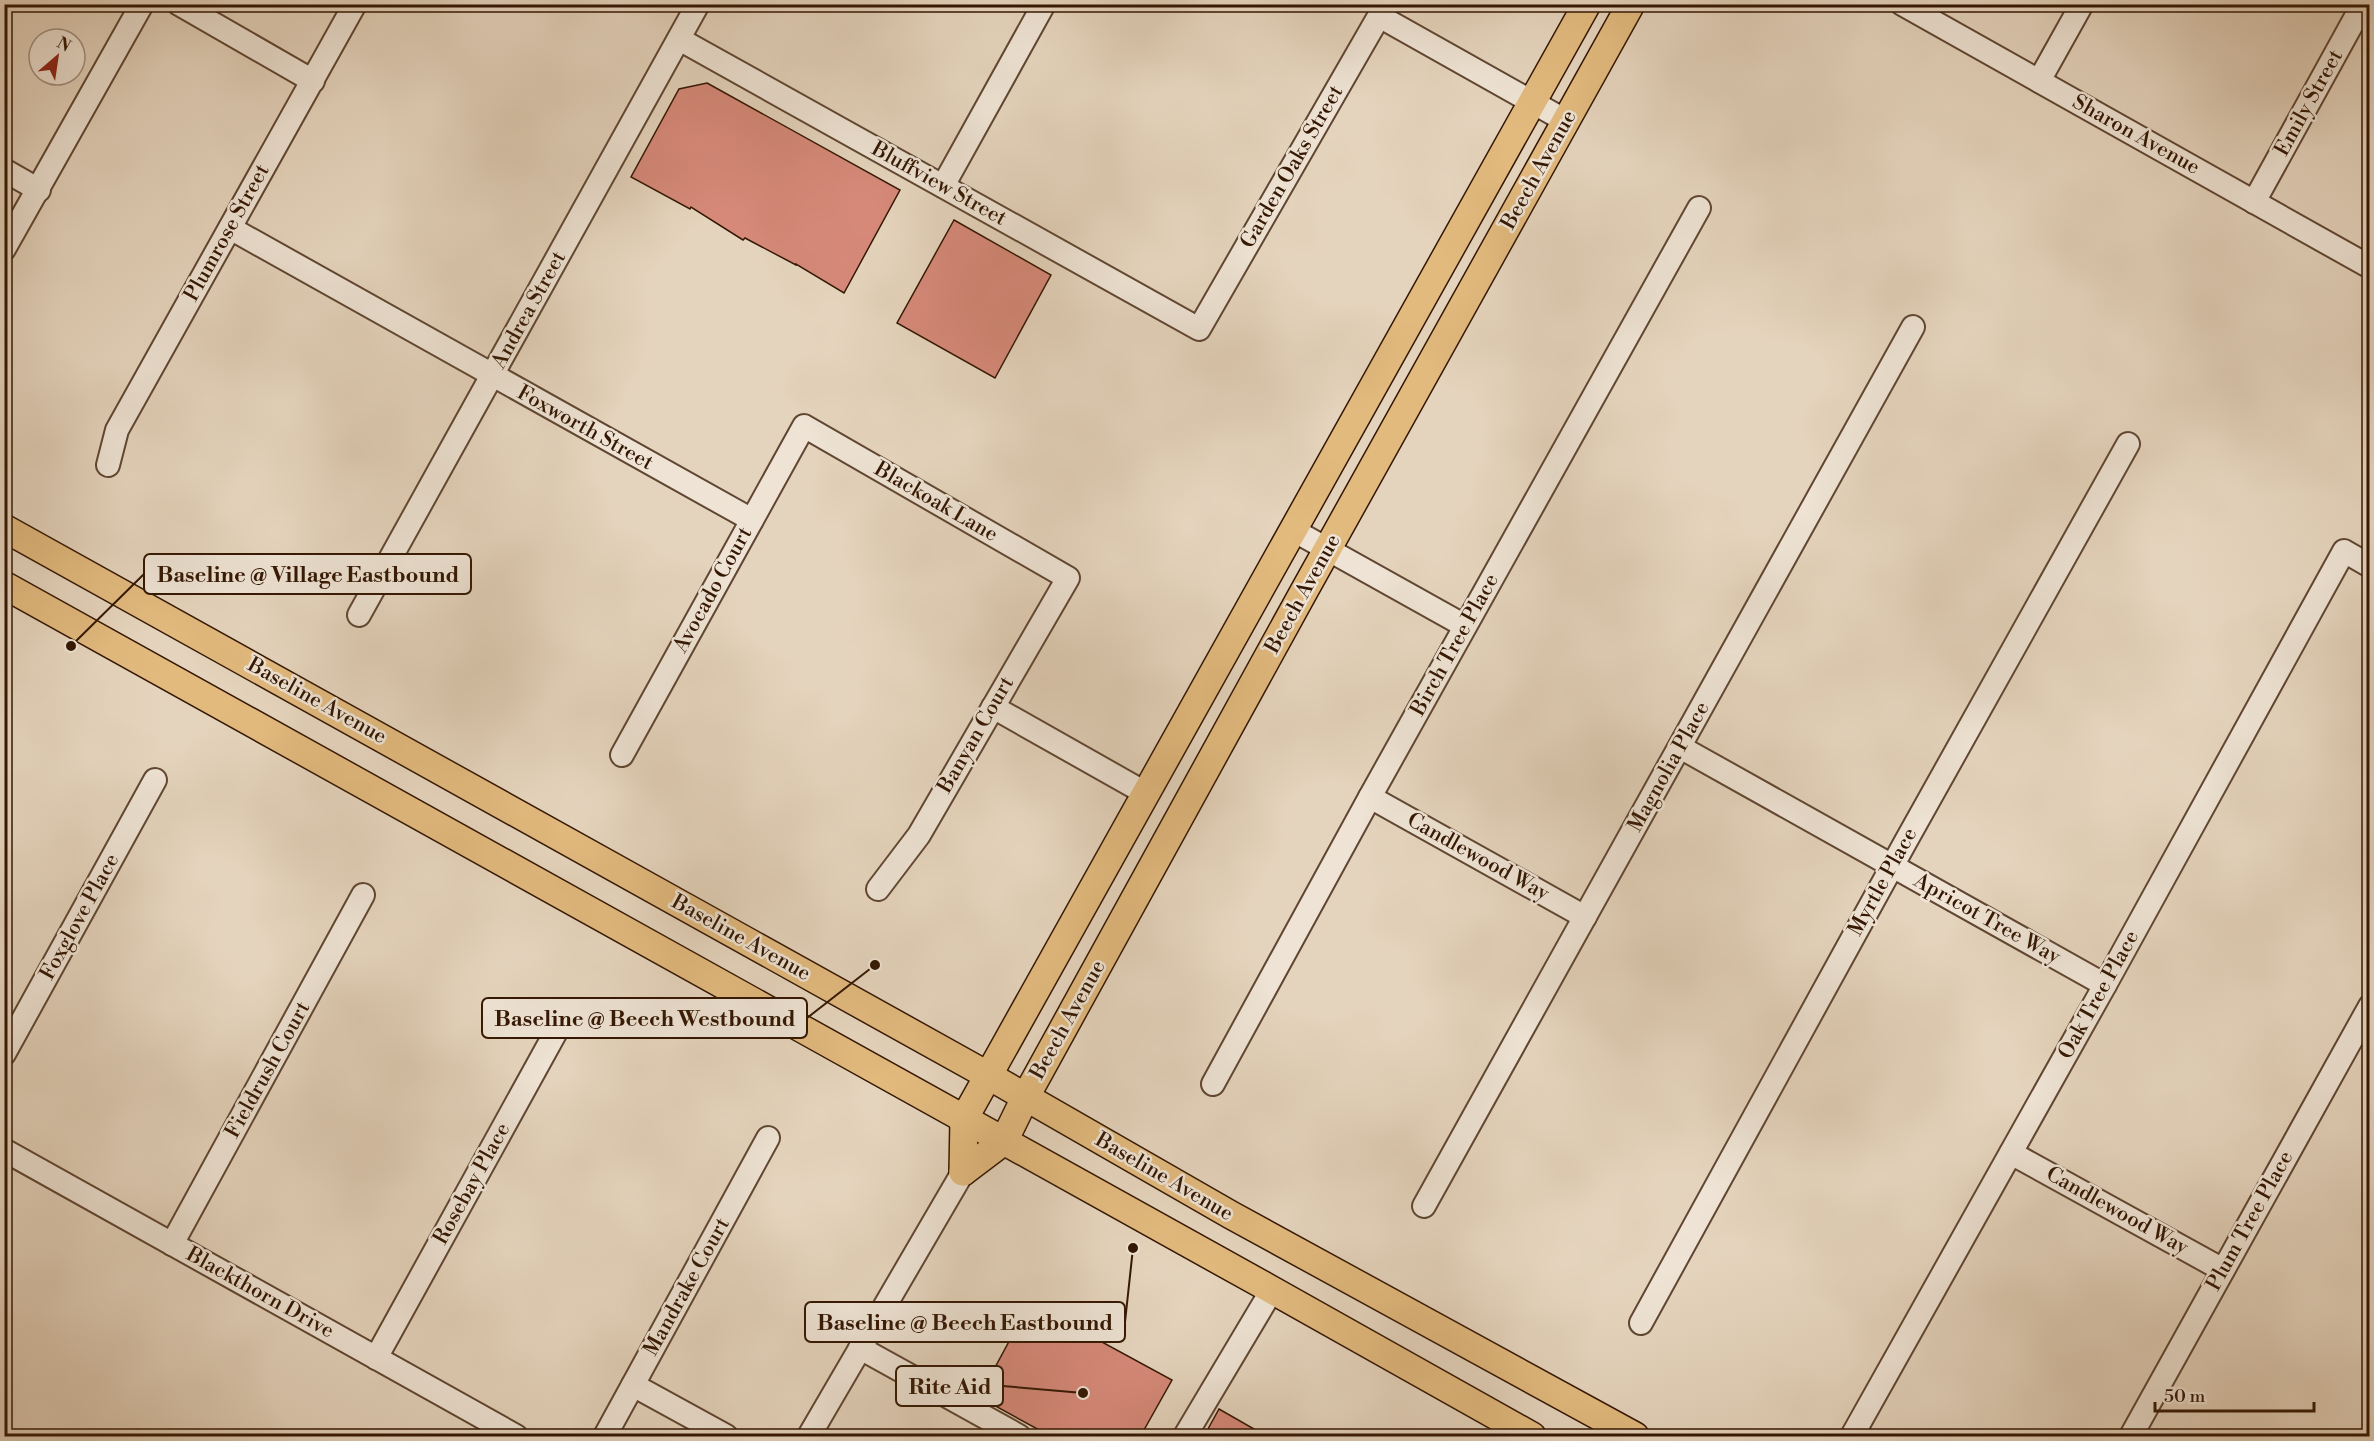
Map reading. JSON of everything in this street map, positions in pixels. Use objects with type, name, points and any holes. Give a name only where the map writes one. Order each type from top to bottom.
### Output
[{"type":"main road","name":"Beech Avenue","points":[[963,1172],[964,1119],[1587,4]]},
{"type":"main road","name":"Beech Avenue","points":[[963,1172],[1004,1141],[1328,549],[1631,4]]},
{"type":"main road","name":"Baseline Avenue","points":[[4,528],[989,1076],[1231,1215],[1635,1437]]},
{"type":"main road","points":[[4,585],[1272,1290],[1518,1433]]},
{"type":"street","points":[[4,249],[142,4]]},
{"type":"street","points":[[179,4],[313,81]]},
{"type":"street","name":"Plumrose Street","points":[[108,465],[117,430],[355,4]]},
{"type":"street","name":"Andrea Street","points":[[359,615],[698,4]]},
{"type":"street","points":[[943,186],[1044,4]]},
{"type":"street","name":"Sharon Avenue","points":[[1902,4],[2370,267]]},
{"type":"street","points":[[2039,81],[2082,4]]},
{"type":"street","name":"Emily Street","points":[[2254,202],[2364,4]]},
{"type":"street","points":[[1383,10],[1566,121]]},
{"type":"street","name":"Garden Oaks Street","points":[[1199,329],[1383,10]]},
{"type":"street","name":"Bluffview Street","points":[[679,39],[1199,329]]},
{"type":"street","points":[[4,170],[39,189]]},
{"type":"street","name":"Birch Tree Place","points":[[1213,1084],[1370,797],[1699,208]]},
{"type":"street","name":"Foxworth Street","points":[[230,228],[492,377],[752,520]]},
{"type":"street","name":"Magnolia Place","points":[[1424,1206],[1913,327]]},
{"type":"street","name":"Avocado Court","points":[[622,755],[804,426]]},
{"type":"street","name":"Blackoak Lane","points":[[804,426],[1068,578]]},
{"type":"street","name":"Myrtle Place","points":[[1641,1323],[1891,867],[2128,444]]},
{"type":"street","points":[[1293,530],[1465,626]]},
{"type":"street","name":"Oak Tree Place","points":[[1852,1437],[2344,552],[2370,566]]},
{"type":"street","name":"Banyan Court","points":[[878,889],[919,835],[1068,578]]},
{"type":"street","points":[[993,707],[1147,794]]},
{"type":"street","name":"Apricot Tree Way","points":[[1680,747],[2105,985]]},
{"type":"street","name":"Foxglove Place","points":[[4,1054],[155,780]]},
{"type":"street","name":"Candlewood Way","points":[[1370,797],[1585,917]]},
{"type":"street","name":"Fieldrush Court","points":[[172,1244],[363,895]]},
{"type":"street","name":"Plum Tree Place","points":[[2131,1437],[2370,1006]]},
{"type":"street","name":"Rosebay Place","points":[[376,1358],[568,1010]]},
{"type":"street","name":"Mandrake Court","points":[[605,1437],[768,1138]]},
{"type":"street","name":"Blackthorn Drive","points":[[4,1150],[516,1437]]},
{"type":"street","name":"Candlewood Way","points":[[2011,1153],[2223,1270]]},
{"type":"street","name":"Beech Avenue","points":[[809,1437],[963,1172]]},
{"type":"street","points":[[1185,1437],[1272,1290]]},
{"type":"street","points":[[860,1348],[1019,1437]]},
{"type":"street","points":[[633,1385],[726,1437]]},
{"type":"building","points":[[707,83],[900,190],[844,293],[796,264],[745,238],[743,240],[691,207],[690,209],[631,177],[679,89]]},
{"type":"building","points":[[954,220],[1051,275],[995,378],[897,323]]},
{"type":"building","points":[[1045,1311],[1172,1380],[1140,1437],[1052,1437],[979,1397],[1019,1323],[1029,1312]]},
{"type":"building","points":[[1219,1409],[1268,1437],[1208,1437],[1211,1431],[1208,1429]]},
{"type":"place","name":"Baseline @ Village Eastbound","points":[[71,646]]},
{"type":"place","name":"Baseline @ Beech Westbound","points":[[875,965]]},
{"type":"place","name":"Baseline @ Beech Eastbound","points":[[1133,1248]]},
{"type":"place","name":"Rite Aid","points":[[1083,1393]]}]
